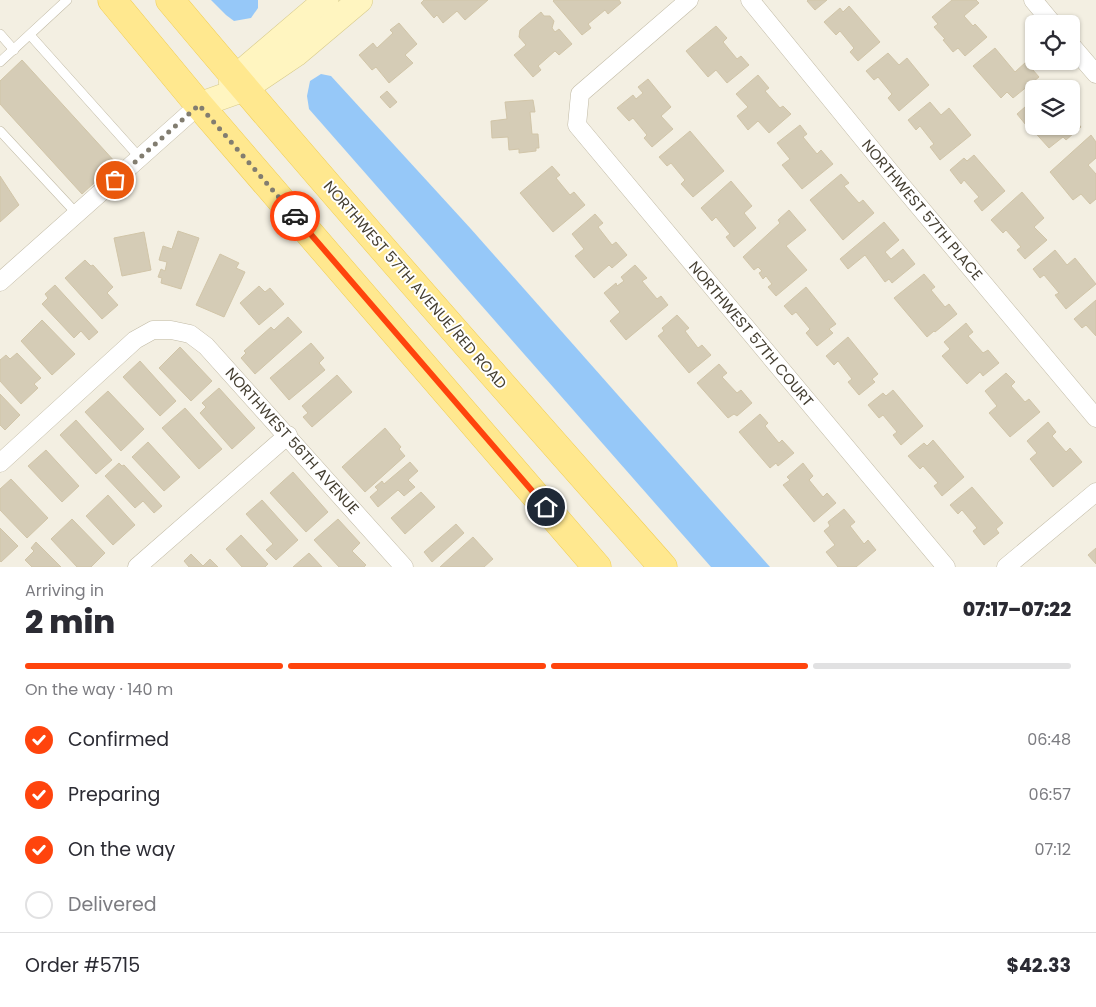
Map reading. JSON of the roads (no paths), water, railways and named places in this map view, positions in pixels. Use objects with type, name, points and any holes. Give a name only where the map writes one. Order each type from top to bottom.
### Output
[{"type":"main road","points":[[112,0],[199,105],[597,567]]},
{"type":"main road","name":"NORTHWEST 57TH AVENUE/RED ROAD","points":[[170,0],[429,302],[662,567]]},
{"type":"street","points":[[240,83],[326,0]]},
{"type":"street","points":[[0,282],[199,105],[296,54],[360,0]]},
{"type":"street","name":"NORTHWEST 57TH COURT","points":[[689,0],[580,94],[577,125],[946,567]]},
{"type":"street","name":"NORTHWEST 57TH PLACE","points":[[750,0],[891,173],[1096,418]]},
{"type":"street","points":[[1033,0],[1046,15]]},
{"type":"street","points":[[1080,55],[1096,74]]},
{"type":"street","name":"NORTHWEST 56TH AVENUE","points":[[0,463],[135,340],[153,330],[171,330],[190,334],[206,346],[288,435],[404,567]]},
{"type":"street","points":[[137,567],[288,435]]},
{"type":"street","points":[[1006,567],[1096,492]]},
{"type":"lane","points":[[0,62],[67,0]]},
{"type":"lane","points":[[0,34],[14,50]]},
{"type":"lane","points":[[30,35],[140,158]]},
{"type":"lane","points":[[0,131],[77,214]]},
{"type":"water","points":[[211,0],[258,0],[258,8],[251,18],[234,21]]},
{"type":"water","points":[[321,74],[331,76],[471,229],[770,567],[711,567],[309,109],[307,96],[310,81]]}]
